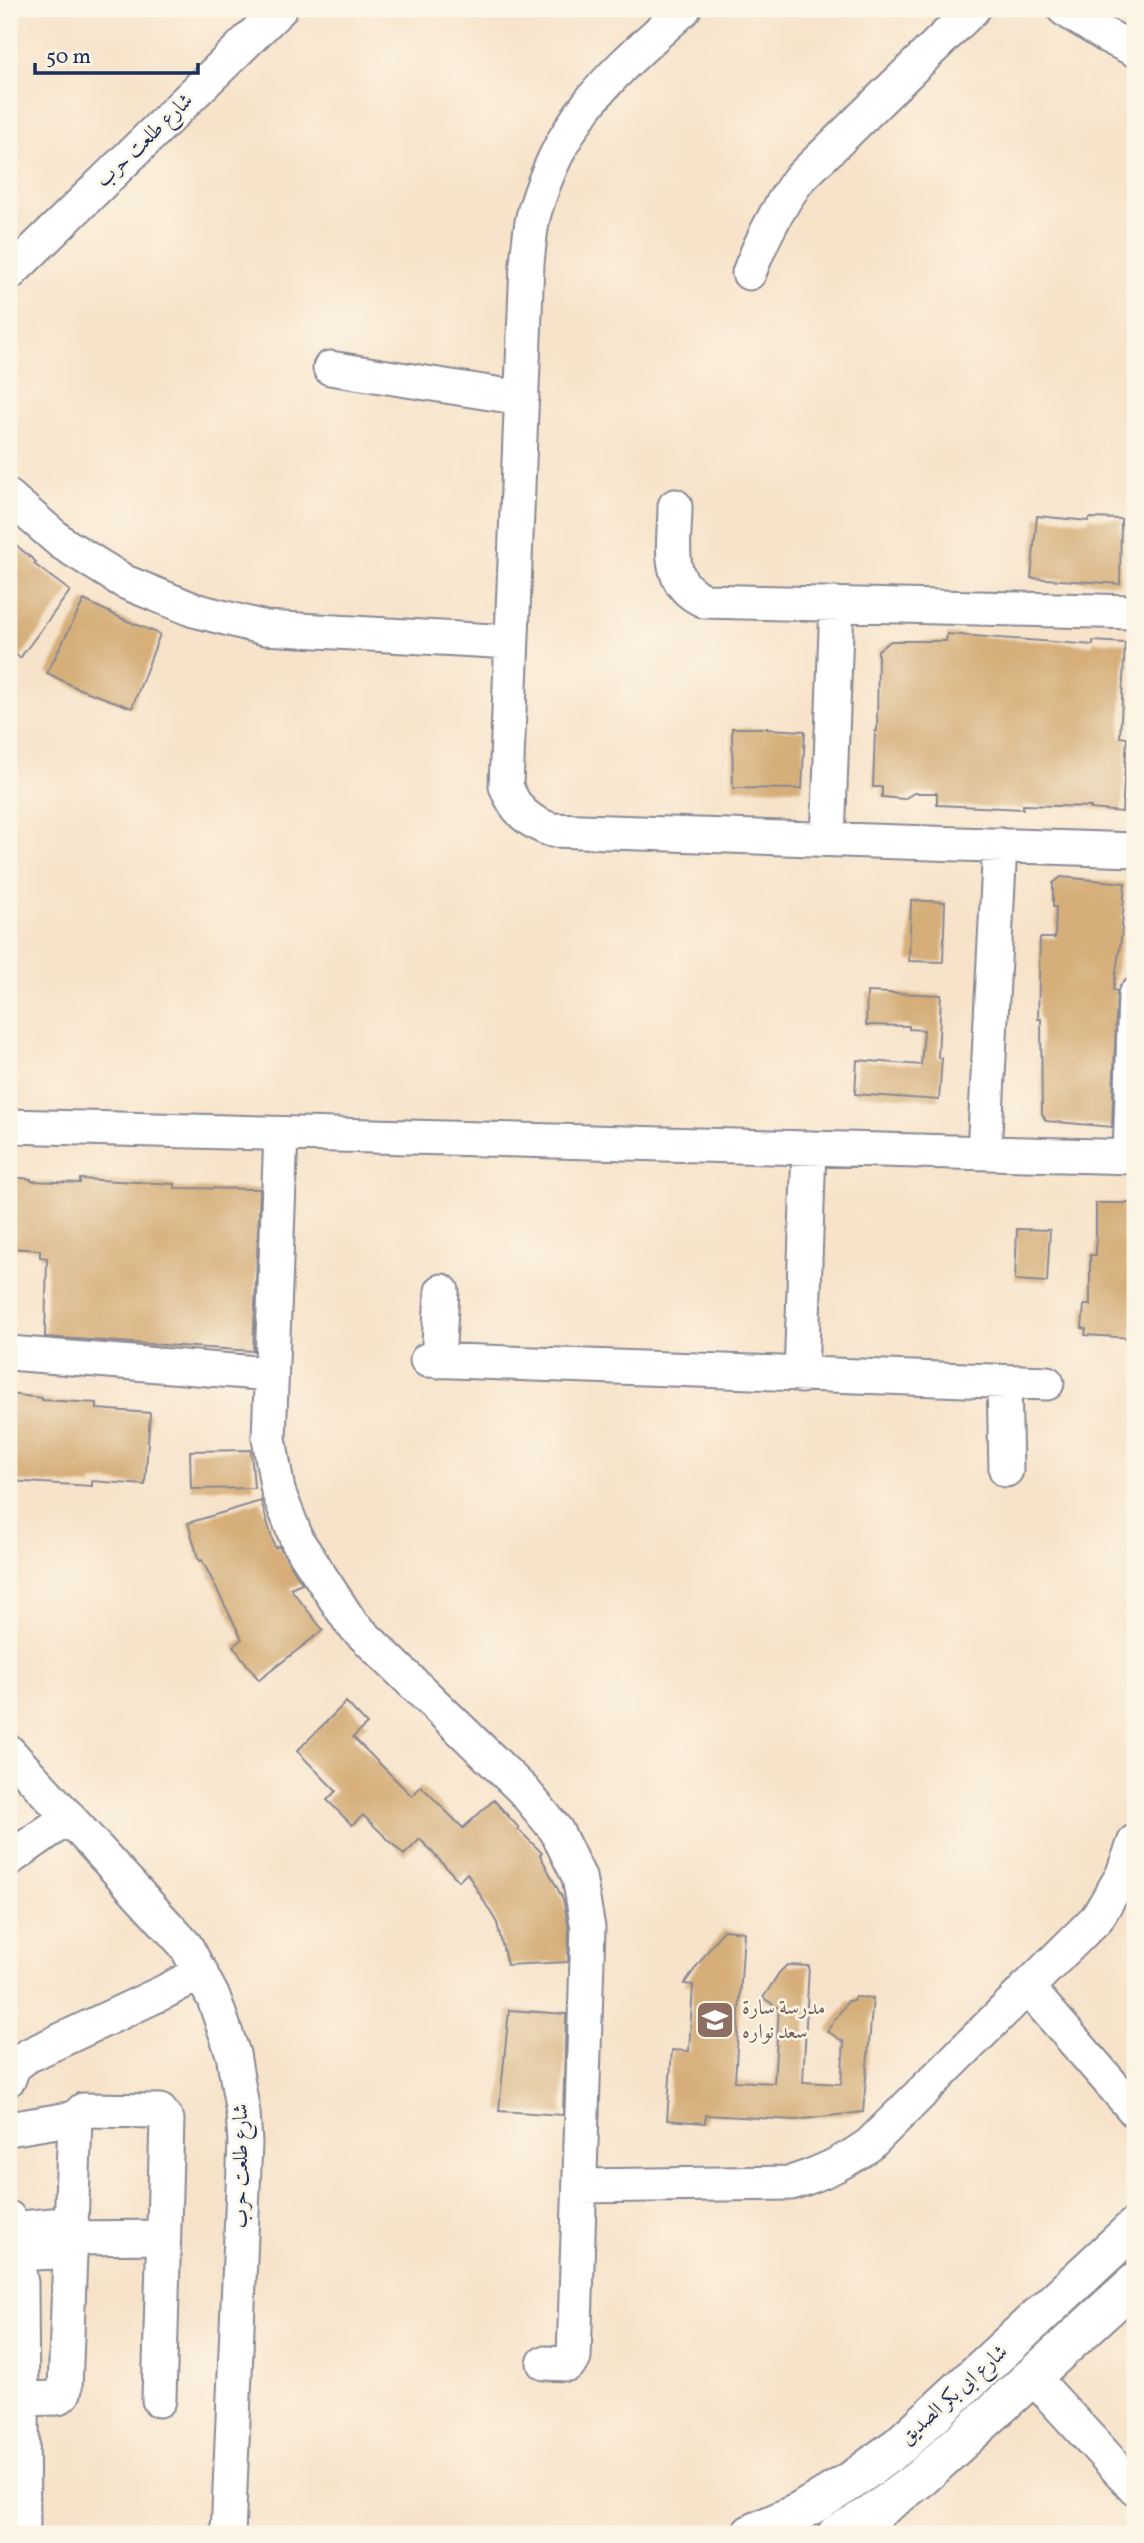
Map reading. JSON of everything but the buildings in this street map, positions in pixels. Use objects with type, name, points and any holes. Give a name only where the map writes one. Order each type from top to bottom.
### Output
[{"type":"main road","name":"شارع ابى بكر الصديق","points":[[751,2534],[800,2512],[900,2445],[1135,2227]]},
{"type":"main road","name":"شارع ابى بكر الصديق","points":[[837,2534],[871,2515],[922,2477],[1135,2283]]},
{"type":"street","name":"شارع طلعت حرب","points":[[9,274],[281,9]]},
{"type":"street","points":[[684,9],[607,79],[575,119],[551,164],[534,212],[527,263],[511,642],[506,786],[512,803],[536,825],[552,830],[1135,850]]},
{"type":"street","points":[[750,273],[761,239],[798,180],[973,9]]},
{"type":"street","points":[[1064,9],[1135,50]]},
{"type":"street","points":[[330,368],[522,398]]},
{"type":"street","points":[[9,497],[62,543],[125,582],[194,610],[265,628],[511,642]]},
{"type":"street","points":[[675,506],[675,569],[680,584],[691,595],[705,601],[1135,612]]},
{"type":"street","points":[[828,839],[837,604]]},
{"type":"street","points":[[984,1153],[1000,845]]},
{"type":"street","points":[[9,1126],[1133,1157],[1135,995]]},
{"type":"street","points":[[281,1134],[269,1438],[278,1491],[298,1542],[351,1623],[523,1790],[556,1830],[579,1877],[588,1928],[573,2361],[568,2364],[544,2363]]},
{"type":"street","points":[[801,1376],[809,1148]]},
{"type":"street","points":[[442,1291],[433,1361],[1047,1383]]},
{"type":"street","points":[[9,1353],[270,1374]]},
{"type":"street","points":[[1004,1382],[1006,1470]]},
{"type":"street","name":"شارع طلعت حرب","points":[[9,1752],[186,1946],[221,2017],[233,2054],[242,2103],[245,2143],[229,2534]]},
{"type":"street","points":[[9,1859],[69,1817]]},
{"type":"street","points":[[580,2186],[790,2183],[819,2175],[845,2162],[869,2145],[1097,1918],[1122,1877],[1135,1841]]},
{"type":"street","points":[[9,2079],[13,2067],[27,2056],[201,1972]]},
{"type":"street","points":[[1027,1987],[1135,2111]]},
{"type":"street","points":[[9,2129],[75,2118],[83,2110],[160,2110],[167,2120],[159,2400]]},
{"type":"street","points":[[22,2399],[58,2398],[64,2393],[75,2118]]},
{"type":"street","points":[[23,2534],[22,2283],[12,2233],[71,2237],[163,2237]]},
{"type":"street","points":[[1033,2377],[1135,2488]]},
{"type":"place","name":"مدرسة سارة سعد نواره","points":[[715,2020]]}]
